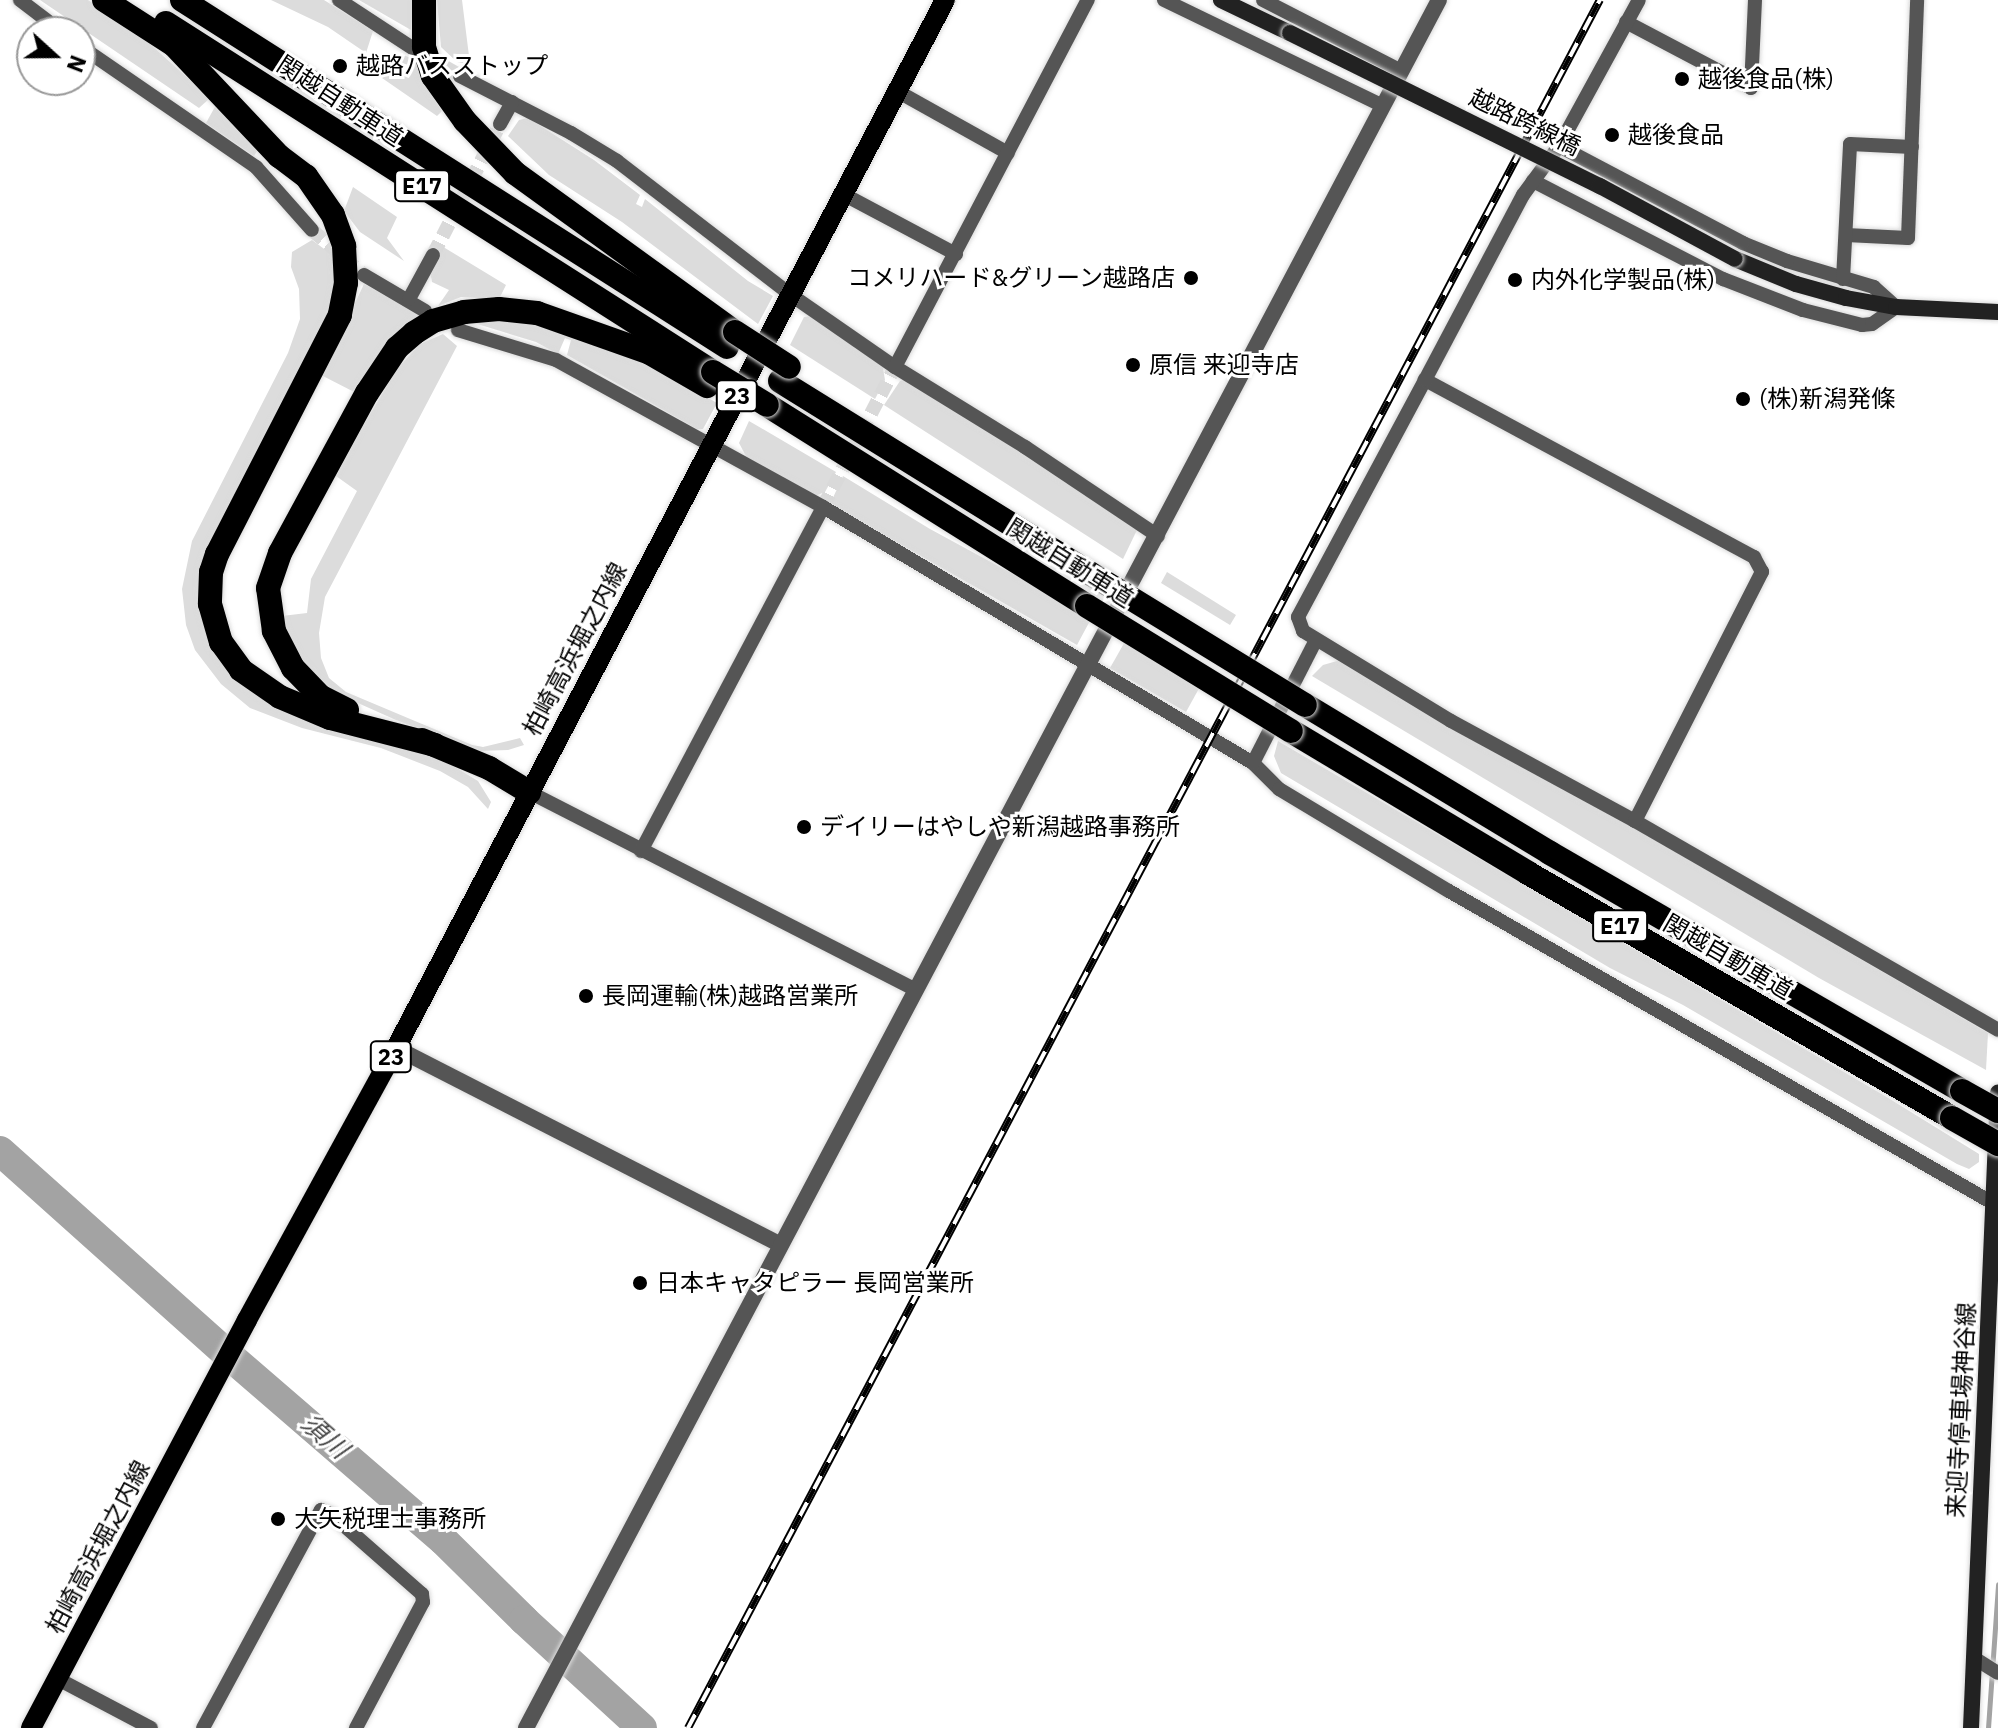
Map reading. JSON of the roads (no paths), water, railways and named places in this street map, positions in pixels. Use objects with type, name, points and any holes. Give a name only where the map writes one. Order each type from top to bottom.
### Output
[{"type":"highway","points":[[104,0],[174,45],[279,156],[306,176],[333,215],[344,246],[346,283],[340,315],[217,554],[211,572],[210,604],[221,642],[241,670],[280,697],[330,718],[435,745]]},
{"type":"highway","name":"関越自動車道","points":[[130,0],[710,379],[1528,873],[1998,1144]]},
{"type":"highway","name":"関越自動車道","points":[[182,0],[731,339],[1044,545],[1305,705],[1550,853],[1998,1111]]},
{"type":"highway","points":[[424,0],[422,29],[433,76],[465,121],[515,173],[731,339]]},
{"type":"highway","points":[[529,792],[489,768],[335,705],[304,682],[283,654],[270,614],[268,588],[280,553],[367,393],[397,348],[423,327],[449,315],[481,309],[518,310],[576,325],[710,379]]},
{"type":"main road","name":"柏崎高浜堀之内線","points":[[31,1728],[247,1320],[396,1048],[945,0]]},
{"type":"main road","name":"越路跨線橋","points":[[1221,0],[1600,186],[1735,259],[1796,284],[1896,307],[1998,312]]},
{"type":"main road","name":"来迎寺停車場神谷線","points":[[1971,1728],[1994,1321],[1998,1093]]},
{"type":"street","points":[[20,0],[41,16]]},
{"type":"street","points":[[339,0],[414,49]]},
{"type":"street","points":[[895,367],[1088,0]]},
{"type":"street","points":[[1164,0],[1383,106]]},
{"type":"street","points":[[1263,0],[1401,71]]},
{"type":"street","points":[[526,1728],[1439,0]]},
{"type":"street","points":[[1639,0],[1559,146],[1533,181],[1298,617],[1303,631],[1316,640],[1451,721],[1635,821],[1998,1030]]},
{"type":"street","points":[[1626,22],[1751,88],[1755,0]]},
{"type":"street","points":[[1846,235],[1908,238],[1917,0]]},
{"type":"street","points":[[96,57],[256,167],[312,230]]},
{"type":"street","points":[[460,76],[617,161],[791,295],[895,367],[1025,447],[1158,536]]},
{"type":"street","points":[[897,91],[1008,153]]},
{"type":"street","points":[[500,124],[512,102]]},
{"type":"street","points":[[1843,279],[1850,144],[1912,147]]},
{"type":"street","points":[[1533,181],[1723,279],[1803,310],[1862,325],[1872,324],[1896,307],[1874,287],[1743,243],[1559,146]]},
{"type":"street","points":[[843,194],[956,254]]},
{"type":"street","points":[[409,299],[433,255]]},
{"type":"street","points":[[364,275],[425,311]]},
{"type":"street","points":[[458,330],[556,360],[823,507],[1253,763],[1279,789],[1449,891],[1995,1205]]},
{"type":"street","points":[[1425,380],[1754,557],[1762,572],[1635,821]]},
{"type":"street","points":[[641,851],[823,507]]},
{"type":"street","points":[[1253,763],[1316,640]]},
{"type":"street","points":[[529,792],[916,990]]},
{"type":"street","points":[[396,1048],[781,1245]]},
{"type":"street","points":[[203,1728],[321,1510],[332,1515],[422,1594],[423,1602],[356,1728]]},
{"type":"street","points":[[1974,1658],[1998,1673]]},
{"type":"street","points":[[58,1679],[151,1728]]},
{"type":"waterway","name":"須川","points":[[0,1151],[225,1352],[443,1540],[524,1620],[642,1728]]},
{"type":"waterway","points":[[1988,1728],[1998,1584]]},
{"type":"tunnel","points":[[426,56],[460,76]]},
{"type":"tunnel","points":[[433,255],[500,124]]},
{"type":"tunnel","points":[[312,230],[364,275]]},
{"type":"tunnel","points":[[823,507],[895,367]]},
{"type":"railway","points":[[688,1728],[1600,0]]},
{"type":"place","name":"越路バスストップ","points":[[340,66]]},
{"type":"place","name":"越後食品(株)","points":[[1682,79]]},
{"type":"place","name":"越後食品","points":[[1612,135]]},
{"type":"place","name":"コメリハード&グリーン越路店","points":[[1191,278]]},
{"type":"place","name":"内外化学製品(株)","points":[[1515,280]]},
{"type":"place","name":"原信 来迎寺店","points":[[1133,365]]},
{"type":"place","name":"(株)新潟発條","points":[[1743,399]]},
{"type":"place","name":"デイリーはやしや新潟越路事務所","points":[[804,827]]},
{"type":"place","name":"長岡運輸(株)越路営業所","points":[[586,996]]},
{"type":"place","name":"日本キャタピラー 長岡営業所","points":[[640,1283]]},
{"type":"place","name":"大矢税理士事務所","points":[[278,1519]]}]
